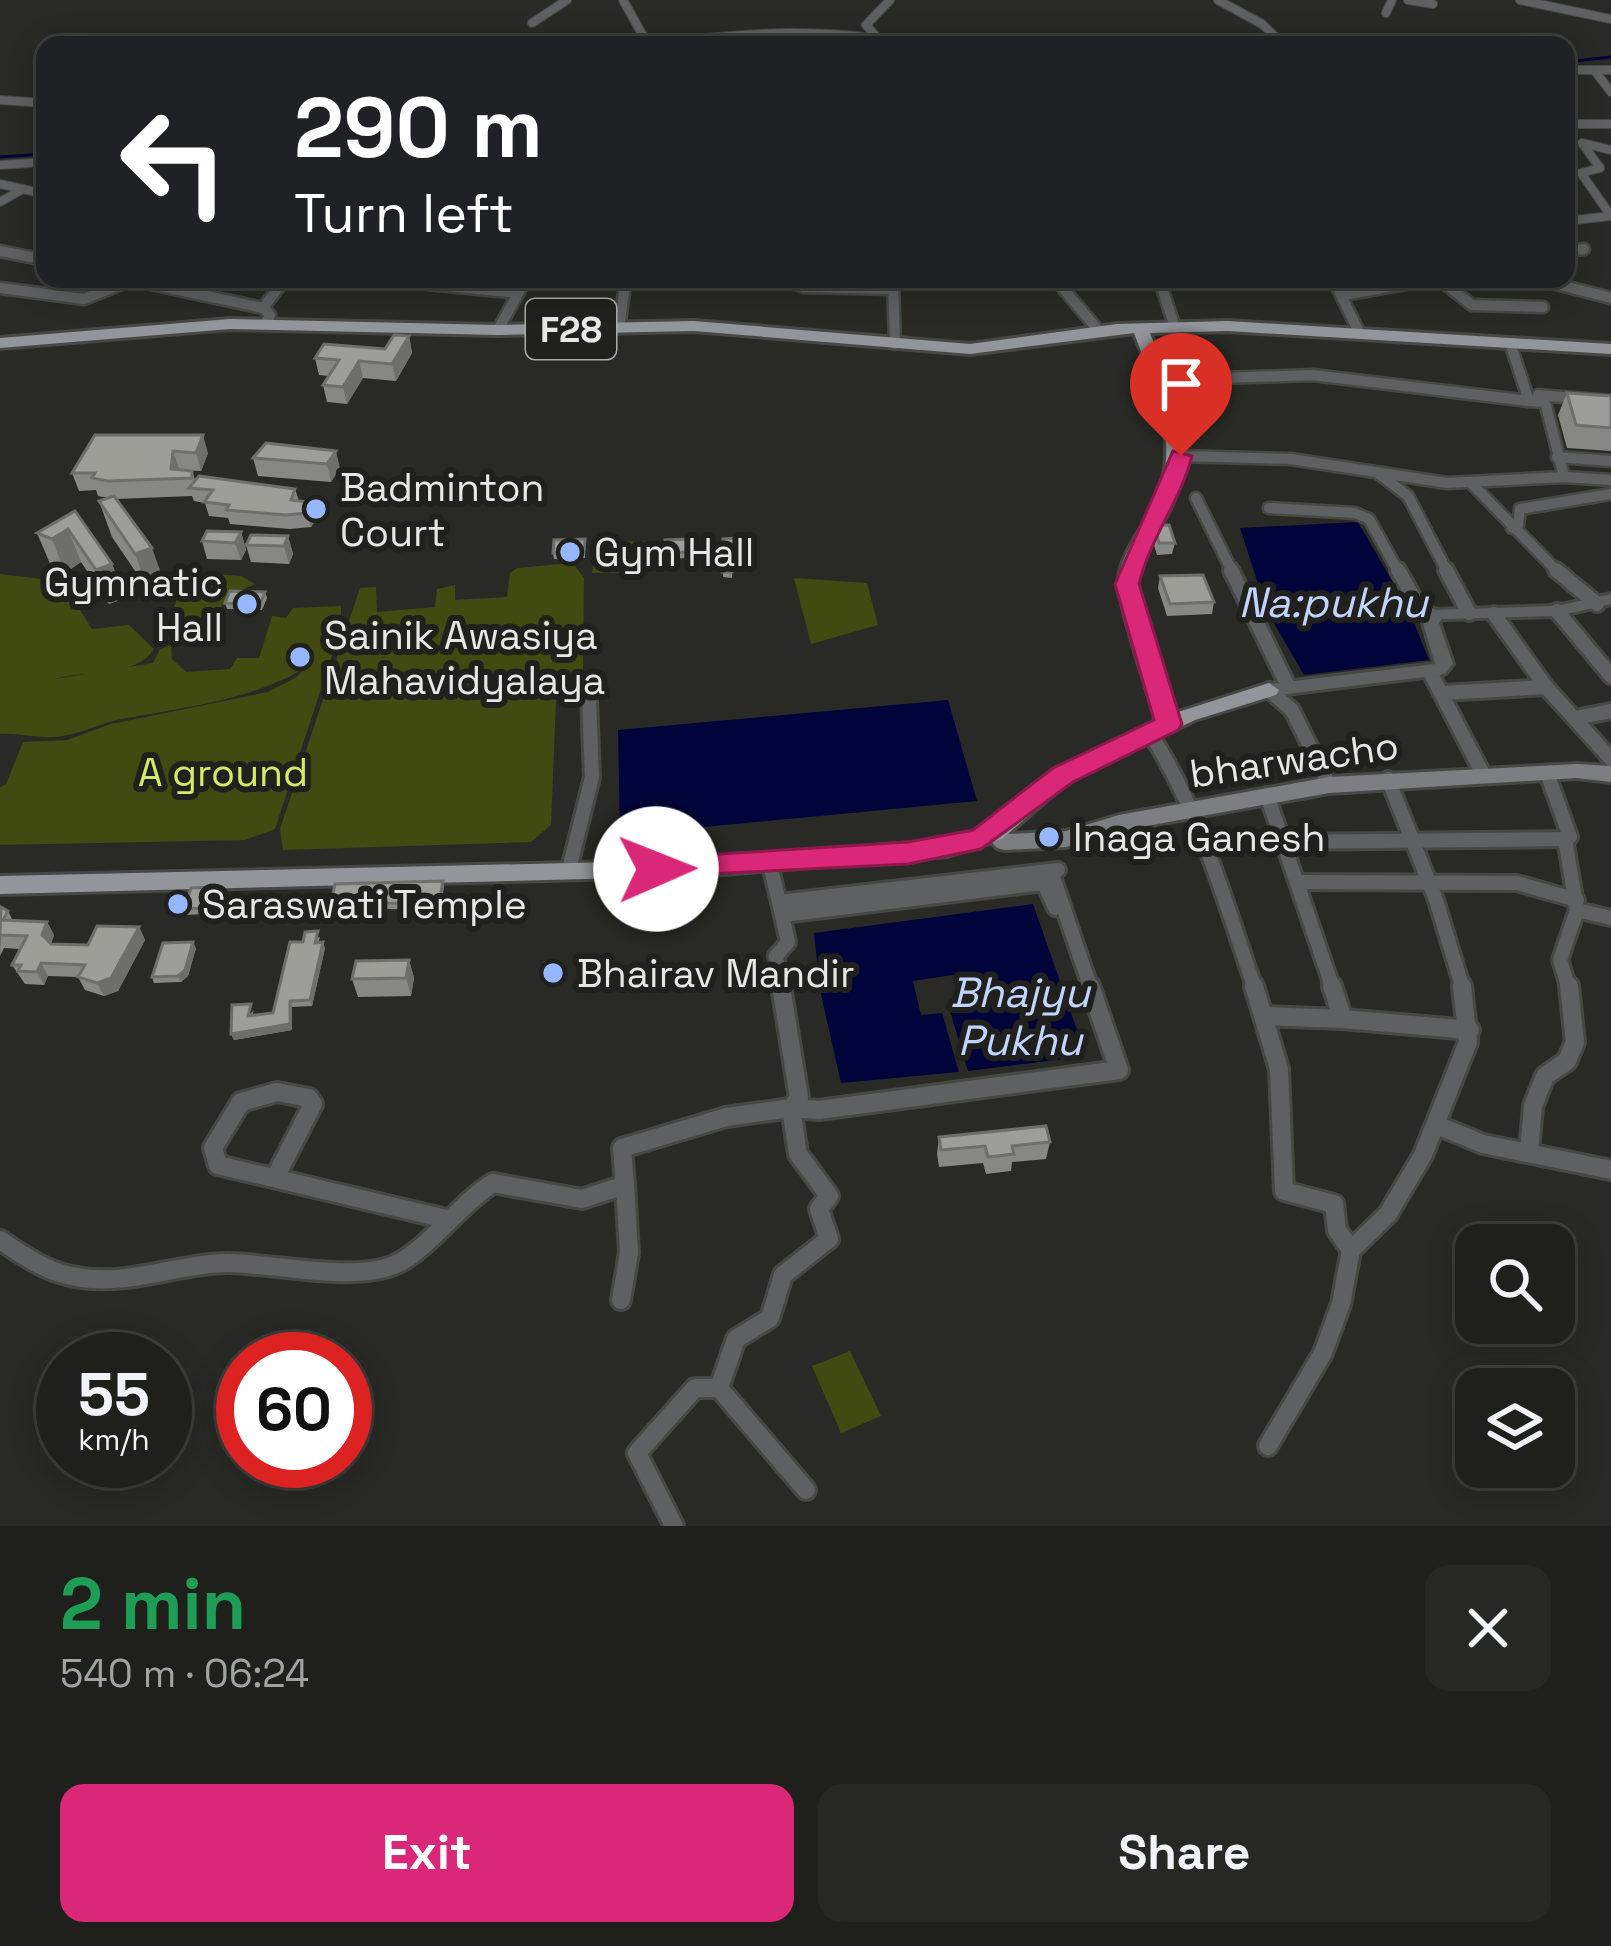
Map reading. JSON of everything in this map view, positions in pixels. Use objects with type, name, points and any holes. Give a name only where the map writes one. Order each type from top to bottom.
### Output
[{"type":"main road","name":"F28","points":[[0,343],[264,316],[498,330],[694,326],[980,349],[1099,331],[1174,327],[1359,332],[1611,349]]},
{"type":"main road","points":[[1140,328],[1181,456],[1173,485],[1132,561],[1127,584],[1159,728]]},
{"type":"main road","points":[[0,885],[770,865],[948,848],[994,833],[1063,775],[1159,728],[1278,687]]},
{"type":"main road","name":"bharwacho","points":[[994,833],[1005,842],[1066,839],[1192,808],[1388,779],[1611,774]]},
{"type":"street","points":[[532,23],[567,0]]},
{"type":"street","points":[[623,0],[643,36]]},
{"type":"street","points":[[875,35],[866,25],[868,17],[890,0]]},
{"type":"street","points":[[1218,0],[1275,36]]},
{"type":"street","points":[[1386,13],[1392,0]]},
{"type":"street","points":[[1408,0],[1433,4]]},
{"type":"street","points":[[1520,0],[1611,19]]},
{"type":"street","points":[[732,36],[879,36]]},
{"type":"street","points":[[1575,70],[1611,70]]},
{"type":"street","points":[[1594,70],[1611,92]]},
{"type":"street","points":[[0,100],[36,102]]},
{"type":"street","points":[[1575,122],[1611,124]]},
{"type":"street","points":[[1575,133],[1600,168],[1581,177],[1611,216]]},
{"type":"street","points":[[1582,142],[1611,150]]},
{"type":"street","points":[[0,165],[36,163]]},
{"type":"street","points":[[0,184],[36,192]]},
{"type":"street","points":[[0,202],[23,189]]},
{"type":"street","points":[[1575,220],[1611,216]]},
{"type":"street","points":[[1575,250],[1584,248]]},
{"type":"street","points":[[0,250],[36,258]]},
{"type":"street","points":[[30,257],[36,253]]},
{"type":"street","points":[[0,288],[78,301],[111,295],[120,288]]},
{"type":"street","points":[[160,288],[264,316],[280,288]]},
{"type":"street","points":[[475,288],[518,292]]},
{"type":"street","points":[[498,330],[520,288]]},
{"type":"street","points":[[619,328],[625,288]]},
{"type":"street","points":[[894,288],[895,344]]},
{"type":"street","points":[[1063,288],[1099,331]]},
{"type":"street","points":[[1163,288],[1174,327]]},
{"type":"street","points":[[1339,288],[1359,332]]},
{"type":"street","points":[[1343,295],[1384,288]]},
{"type":"street","points":[[1448,288],[1472,305],[1544,308]]},
{"type":"street","points":[[1572,288],[1611,298]]},
{"type":"street","points":[[0,300],[15,292]]},
{"type":"street","points":[[1510,343],[1528,398]]},
{"type":"street","points":[[1220,378],[1313,375],[1528,398],[1611,401]]},
{"type":"street","points":[[1528,398],[1545,403],[1564,477]]},
{"type":"street","points":[[1181,456],[1291,459],[1471,483],[1564,477],[1611,480]]},
{"type":"street","points":[[1557,457],[1611,461]]},
{"type":"street","points":[[1372,469],[1408,496],[1469,613]]},
{"type":"street","points":[[1471,483],[1512,528],[1604,601]]},
{"type":"street","points":[[1512,528],[1520,509],[1611,494]]},
{"type":"street","points":[[1196,498],[1278,687],[1329,785]]},
{"type":"street","points":[[1269,508],[1355,512],[1369,519],[1420,609],[1432,616],[1557,611],[1604,601]]},
{"type":"street","points":[[1557,611],[1611,676]]},
{"type":"street","points":[[1494,614],[1546,687],[1611,758]]},
{"type":"street","points":[[1278,687],[1430,672],[1445,664],[1432,616]]},
{"type":"street","points":[[1430,672],[1484,776]]},
{"type":"street","points":[[1442,693],[1546,687]]},
{"type":"street","points":[[569,869],[592,777],[589,698]]},
{"type":"street","points":[[1575,718],[1611,711]]},
{"type":"street","points":[[1159,728],[1192,808],[1279,1069],[1284,1191],[1334,1204],[1337,1230],[1351,1250],[1346,1303],[1331,1342],[1268,1446]]},
{"type":"street","points":[[1283,842],[1315,838],[1413,842],[1455,836],[1565,839],[1570,837],[1547,773]]},
{"type":"street","points":[[1351,1250],[1379,1228],[1439,1126],[1470,1030],[1427,880],[1388,779]]},
{"type":"street","points":[[1267,795],[1342,1019]]},
{"type":"street","points":[[1528,1152],[1533,1106],[1545,1076],[1568,1061],[1576,1042],[1569,988],[1559,960],[1577,905],[1565,839]]},
{"type":"street","points":[[770,865],[788,942],[776,956],[800,1083],[791,1108],[798,1154],[829,1196],[819,1209],[830,1229],[829,1239],[781,1276],[771,1319],[760,1332],[736,1340],[719,1388],[806,1490]]},
{"type":"street","points":[[782,909],[1055,870],[1069,934]]},
{"type":"street","points":[[1298,882],[1517,883],[1611,917]]},
{"type":"street","points":[[621,1300],[629,1253],[622,1148],[726,1117],[791,1108],[819,1111],[1119,1070],[1069,934],[1044,883],[782,909]]},
{"type":"street","points":[[1264,1016],[1470,1030]]},
{"type":"street","points":[[276,1176],[307,1120],[309,1098],[277,1092],[241,1102],[214,1148],[218,1165],[446,1220]]},
{"type":"street","points":[[1439,1126],[1483,1144],[1611,1171]]},
{"type":"street","points":[[0,1240],[45,1270],[85,1279],[142,1278],[223,1263],[370,1271],[398,1264],[493,1184],[582,1199],[625,1185]]},
{"type":"street","points":[[674,1526],[637,1453],[694,1388],[719,1388]]},
{"type":"green space","points":[[647,541],[648,572],[592,573],[597,542]]},
{"type":"green space","name":"A ground","points":[[573,563],[584,578],[583,670],[557,676],[551,825],[531,842],[283,850],[280,829],[360,588],[376,587],[377,612],[435,607],[437,589],[455,585],[455,600],[507,597],[510,573],[517,568]]},
{"type":"green space","points":[[0,574],[51,580],[68,591],[92,629],[129,625],[154,649],[127,667],[153,663],[160,649],[171,645],[172,659],[186,672],[230,669],[237,658],[259,658],[272,616],[286,618],[293,608],[341,606],[335,636],[316,659],[253,691],[63,736],[0,734]]},
{"type":"green space","points":[[215,574],[241,576],[255,584],[228,596],[219,610],[197,621],[171,617],[178,596]]},
{"type":"green space","points":[[794,578],[867,583],[878,625],[811,644]]},
{"type":"green space","points":[[338,637],[275,829],[245,840],[0,845],[0,787],[6,784],[23,742],[67,740],[111,724],[268,692],[295,678]]},
{"type":"green space","points":[[850,1351],[881,1416],[841,1433],[812,1366]]},
{"type":"water","name":"Na:pukhu","points":[[1358,522],[1408,608],[1429,660],[1304,675],[1268,613],[1272,612],[1240,528]]},
{"type":"water","points":[[948,700],[977,801],[620,835],[618,730]]},
{"type":"water","name":"Bhajyu Pukhu","points":[[1033,904],[1083,1047],[1080,1057],[968,1071],[950,1011],[970,1008],[959,974],[913,981],[921,1015],[942,1013],[959,1072],[841,1083],[820,990],[814,933]]},
{"type":"building","points":[[394,335],[409,336],[392,364],[359,361],[343,387],[323,385],[339,360],[315,358],[324,344],[385,349]]},
{"type":"building","points":[[1567,393],[1611,396],[1611,428],[1576,425]]},
{"type":"building","points":[[95,435],[203,435],[196,453],[173,451],[171,469],[192,471],[192,478],[108,481],[92,478],[95,473],[72,473]]},
{"type":"building","points":[[266,443],[336,451],[327,464],[253,458]]},
{"type":"building","points":[[199,476],[295,489],[291,500],[315,503],[307,513],[286,515],[226,510],[229,505],[204,502],[213,490],[189,488]]},
{"type":"building","points":[[114,496],[152,548],[135,554],[99,501]]},
{"type":"building","points":[[75,511],[112,564],[96,570],[68,529],[52,539],[37,533]]},
{"type":"building","points":[[1161,525],[1169,525],[1175,543],[1159,543],[1156,533]]},
{"type":"building","points":[[207,531],[241,532],[235,543],[202,541]]},
{"type":"building","points":[[251,535],[288,536],[284,546],[246,545]]},
{"type":"building","points":[[737,538],[732,572],[722,572],[723,539]]},
{"type":"building","points":[[585,539],[584,552],[553,553],[554,540]]},
{"type":"building","points":[[687,539],[687,552],[665,553],[665,540]]},
{"type":"building","points":[[1203,575],[1214,602],[1170,604],[1160,576]]},
{"type":"building","points":[[230,591],[265,592],[260,604],[225,603]]},
{"type":"building","points":[[443,881],[439,904],[331,902],[335,884]]},
{"type":"building","points":[[215,887],[213,896],[204,896],[200,908],[184,909],[191,888]]},
{"type":"building","points":[[1,907],[8,911],[3,920],[47,922],[42,935],[51,944],[88,945],[97,926],[139,927],[111,978],[97,983],[78,977],[85,965],[41,963],[37,972],[18,971],[21,965],[12,965],[27,936],[0,935]]},
{"type":"building","points":[[318,931],[315,943],[323,942],[310,1000],[290,1001],[290,1024],[231,1034],[232,1005],[251,1004],[248,1016],[273,1013],[290,942],[303,942],[305,932]]},
{"type":"building","points":[[193,942],[185,970],[178,976],[152,977],[163,943]]},
{"type":"building","points":[[409,960],[406,978],[352,979],[356,961]]},
{"type":"building","points":[[558,962],[558,972],[545,973],[545,963]]},
{"type":"building","points":[[1046,1126],[1050,1142],[1012,1146],[1014,1154],[988,1157],[985,1146],[941,1150],[939,1137]]},
{"type":"waterway","points":[[1575,61],[1611,57]]},
{"type":"waterway","points":[[0,157],[36,155]]},
{"type":"place","name":"Badminton Court","points":[[316,509]]},
{"type":"place","name":"Gym Hall","points":[[570,552]]},
{"type":"place","name":"Gymnatic Hall","points":[[247,604]]},
{"type":"place","name":"Sainik Awasiya Mahavidyalaya","points":[[300,657]]},
{"type":"place","name":"Inaga Ganesh","points":[[1049,837]]},
{"type":"place","name":"Saraswati Temple","points":[[178,904]]},
{"type":"place","name":"Bhairav Mandir","points":[[553,973]]},
{"type":"route","points":[[656,869],[908,853],[981,839],[1004,826],[1063,775],[1168,724],[1127,584],[1132,561],[1173,485],[1181,456]]}]
